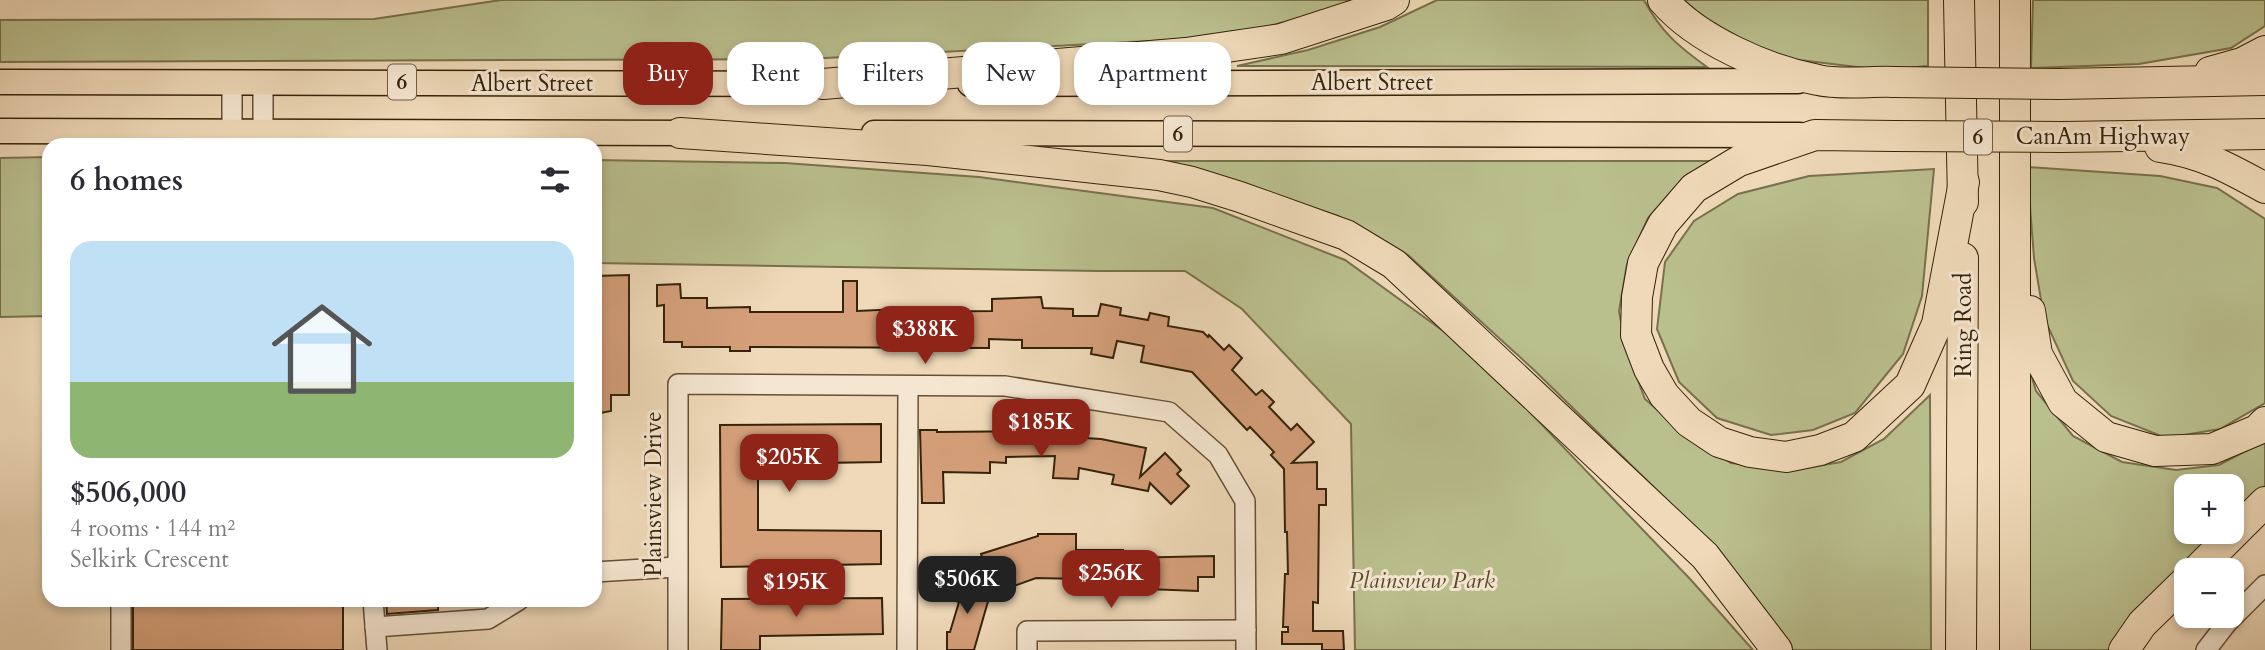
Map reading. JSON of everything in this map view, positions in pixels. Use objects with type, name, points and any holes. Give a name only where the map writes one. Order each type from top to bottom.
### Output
[{"type":"highway","points":[[824,84],[1186,53],[1281,39],[1386,5],[1394,0]]},
{"type":"highway","points":[[1663,0],[1692,26],[1723,46],[1756,61],[1820,81]]},
{"type":"highway","name":"Ring Road","points":[[1959,0],[1964,182],[1961,650]]},
{"type":"highway","points":[[2015,0],[2015,650]]},
{"type":"highway","points":[[2173,82],[2242,63],[2265,51]]},
{"type":"highway","name":"6","points":[[1820,81],[2059,84],[2265,80]]},
{"type":"highway","points":[[680,133],[928,150],[1159,175],[1228,193],[1346,235],[1394,264],[1705,556],[1777,650]]},
{"type":"highway","name":"CanAm Highway","points":[[1964,182],[1937,324],[1910,385],[1854,437],[1820,450],[1786,457],[1750,452],[1719,442],[1689,422],[1664,395],[1649,369],[1636,335],[1637,297],[1643,263],[1663,224],[1694,188],[1739,161],[1815,135],[2105,137],[2265,134]]},
{"type":"highway","points":[[2105,137],[2183,150],[2225,166],[2265,188]]},
{"type":"highway","points":[[2016,216],[2037,354],[2063,402],[2106,436],[2155,451],[2212,449],[2257,430],[2265,422]]},
{"type":"highway","points":[[2209,558],[2265,502]]},
{"type":"highway","points":[[2124,650],[2143,624],[2174,593]]},
{"type":"main road","name":"Albert Street","points":[[824,84],[1820,81]]},
{"type":"main road","name":"Albert Street","points":[[0,82],[727,84]]},
{"type":"main road","name":"6","points":[[0,131],[203,138]]},
{"type":"main road","name":"6","points":[[332,138],[680,133],[1815,135]]},
{"type":"street","points":[[232,82],[232,138]]},
{"type":"street","points":[[263,82],[263,138]]},
{"type":"street","name":"Plainsview Drive","points":[[678,650],[678,384],[1005,386],[1169,412],[1218,456],[1245,501],[1245,650]]},
{"type":"street","points":[[907,650],[908,386]]},
{"type":"street","points":[[602,572],[677,567]]},
{"type":"street","points":[[2206,650],[2227,623],[2265,585]]},
{"type":"street","points":[[121,607],[121,650]]},
{"type":"street","points":[[374,607],[377,650]]},
{"type":"street","points":[[375,627],[488,619],[508,607]]},
{"type":"street","points":[[1027,650],[1027,631],[1245,630]]},
{"type":"green space","points":[[501,0],[1359,0],[1349,5],[1227,37],[1074,42],[1074,45],[1060,46],[1060,42],[962,42],[962,51],[948,52],[948,42],[838,42],[838,57],[824,58],[824,42],[727,42],[727,59],[713,59],[713,42],[623,42],[623,60],[0,62],[0,20],[374,19]]},
{"type":"green space","points":[[1437,0],[1644,0],[1671,38],[1707,67],[1237,66],[1308,50],[1380,27]]},
{"type":"green space","points":[[1683,0],[1928,0],[1928,66],[1882,70],[1791,59],[1740,46]]},
{"type":"green space","points":[[2033,0],[2265,0],[2265,26],[2231,48],[2139,64],[2031,68]]},
{"type":"green space","points":[[42,157],[42,316],[0,317],[0,158]]},
{"type":"green space","name":"Plainsview Park","points":[[602,160],[785,163],[979,177],[1213,208],[1345,260],[1471,351],[1691,580],[1753,650],[1355,650],[1351,424],[1242,309],[1185,271],[602,263]]},
{"type":"green space","points":[[1136,161],[1711,161],[1681,181],[1648,218],[1627,264],[1619,311],[1626,349],[1645,399],[1683,433],[1731,463],[1794,470],[1841,462],[1884,439],[1930,395],[1931,650],[1789,650],[1711,543],[1534,370],[1408,255],[1338,216],[1203,170]]},
{"type":"green space","points":[[2027,167],[2160,176],[2217,188],[2265,219],[2265,403],[2220,429],[2166,438],[2111,416],[2073,381],[2044,318],[2034,258]]},
{"type":"green space","points":[[1934,169],[1922,296],[1903,354],[1855,413],[1813,430],[1771,435],[1717,418],[1679,382],[1657,329],[1665,262],[1694,221],[1738,194],[1809,176]]},
{"type":"green space","points":[[2022,344],[2036,391],[2073,436],[2122,462],[2176,470],[2219,465],[2265,441],[2265,486],[2244,506],[2244,474],[2174,474],[2174,544],[2208,544],[2195,558],[2174,558],[2174,581],[2111,650],[2022,650]]},
{"type":"building","points":[[629,275],[629,395],[611,395],[611,411],[602,413],[602,276]]},
{"type":"building","points":[[843,281],[857,281],[857,311],[992,311],[992,299],[1041,297],[1043,308],[1073,309],[1073,316],[1098,316],[1101,304],[1121,308],[1120,315],[1148,320],[1150,313],[1169,317],[1168,326],[1203,332],[1224,350],[1229,345],[1242,358],[1232,370],[1256,395],[1262,390],[1274,402],[1269,407],[1291,430],[1297,424],[1314,442],[1292,463],[1317,462],[1317,489],[1326,489],[1326,505],[1319,505],[1318,603],[1313,602],[1313,631],[1343,631],[1344,650],[1322,650],[1322,644],[1282,644],[1282,632],[1288,632],[1288,627],[1283,627],[1285,574],[1288,574],[1287,532],[1284,469],[1271,455],[1274,452],[1250,427],[1247,430],[1192,372],[1141,362],[1144,346],[1117,341],[1113,358],[1091,354],[1092,348],[1022,348],[1022,340],[989,339],[989,348],[750,347],[750,351],[730,351],[730,347],[682,347],[682,342],[664,342],[664,305],[657,306],[657,285],[680,284],[681,298],[707,298],[707,308],[750,307],[750,312],[843,312]]},
{"type":"building","points":[[881,424],[881,462],[758,464],[758,530],[881,531],[881,564],[721,567],[720,425]]},
{"type":"building","points":[[920,430],[1053,431],[1053,436],[1101,439],[1146,448],[1140,477],[1165,453],[1181,470],[1177,474],[1189,486],[1171,504],[1150,483],[1148,491],[1112,484],[1114,475],[1079,468],[1078,479],[1053,478],[1055,456],[1006,457],[1006,463],[990,462],[990,473],[943,472],[944,503],[922,503]]},
{"type":"building","points":[[1038,534],[1076,534],[1076,550],[1123,550],[1123,558],[1214,556],[1214,577],[1198,577],[1198,591],[1147,589],[1147,592],[1079,592],[1080,579],[1036,578],[1014,586],[1012,580],[991,586],[981,554]]},
{"type":"building","points":[[952,582],[991,591],[974,650],[947,650],[947,632],[950,632],[959,602],[947,598]]},
{"type":"building","points":[[882,598],[883,634],[760,636],[760,650],[721,650],[722,599]]},
{"type":"building","points":[[133,607],[343,607],[343,650],[133,650]]},
{"type":"building","points":[[386,607],[438,607],[438,610],[387,614]]}]
